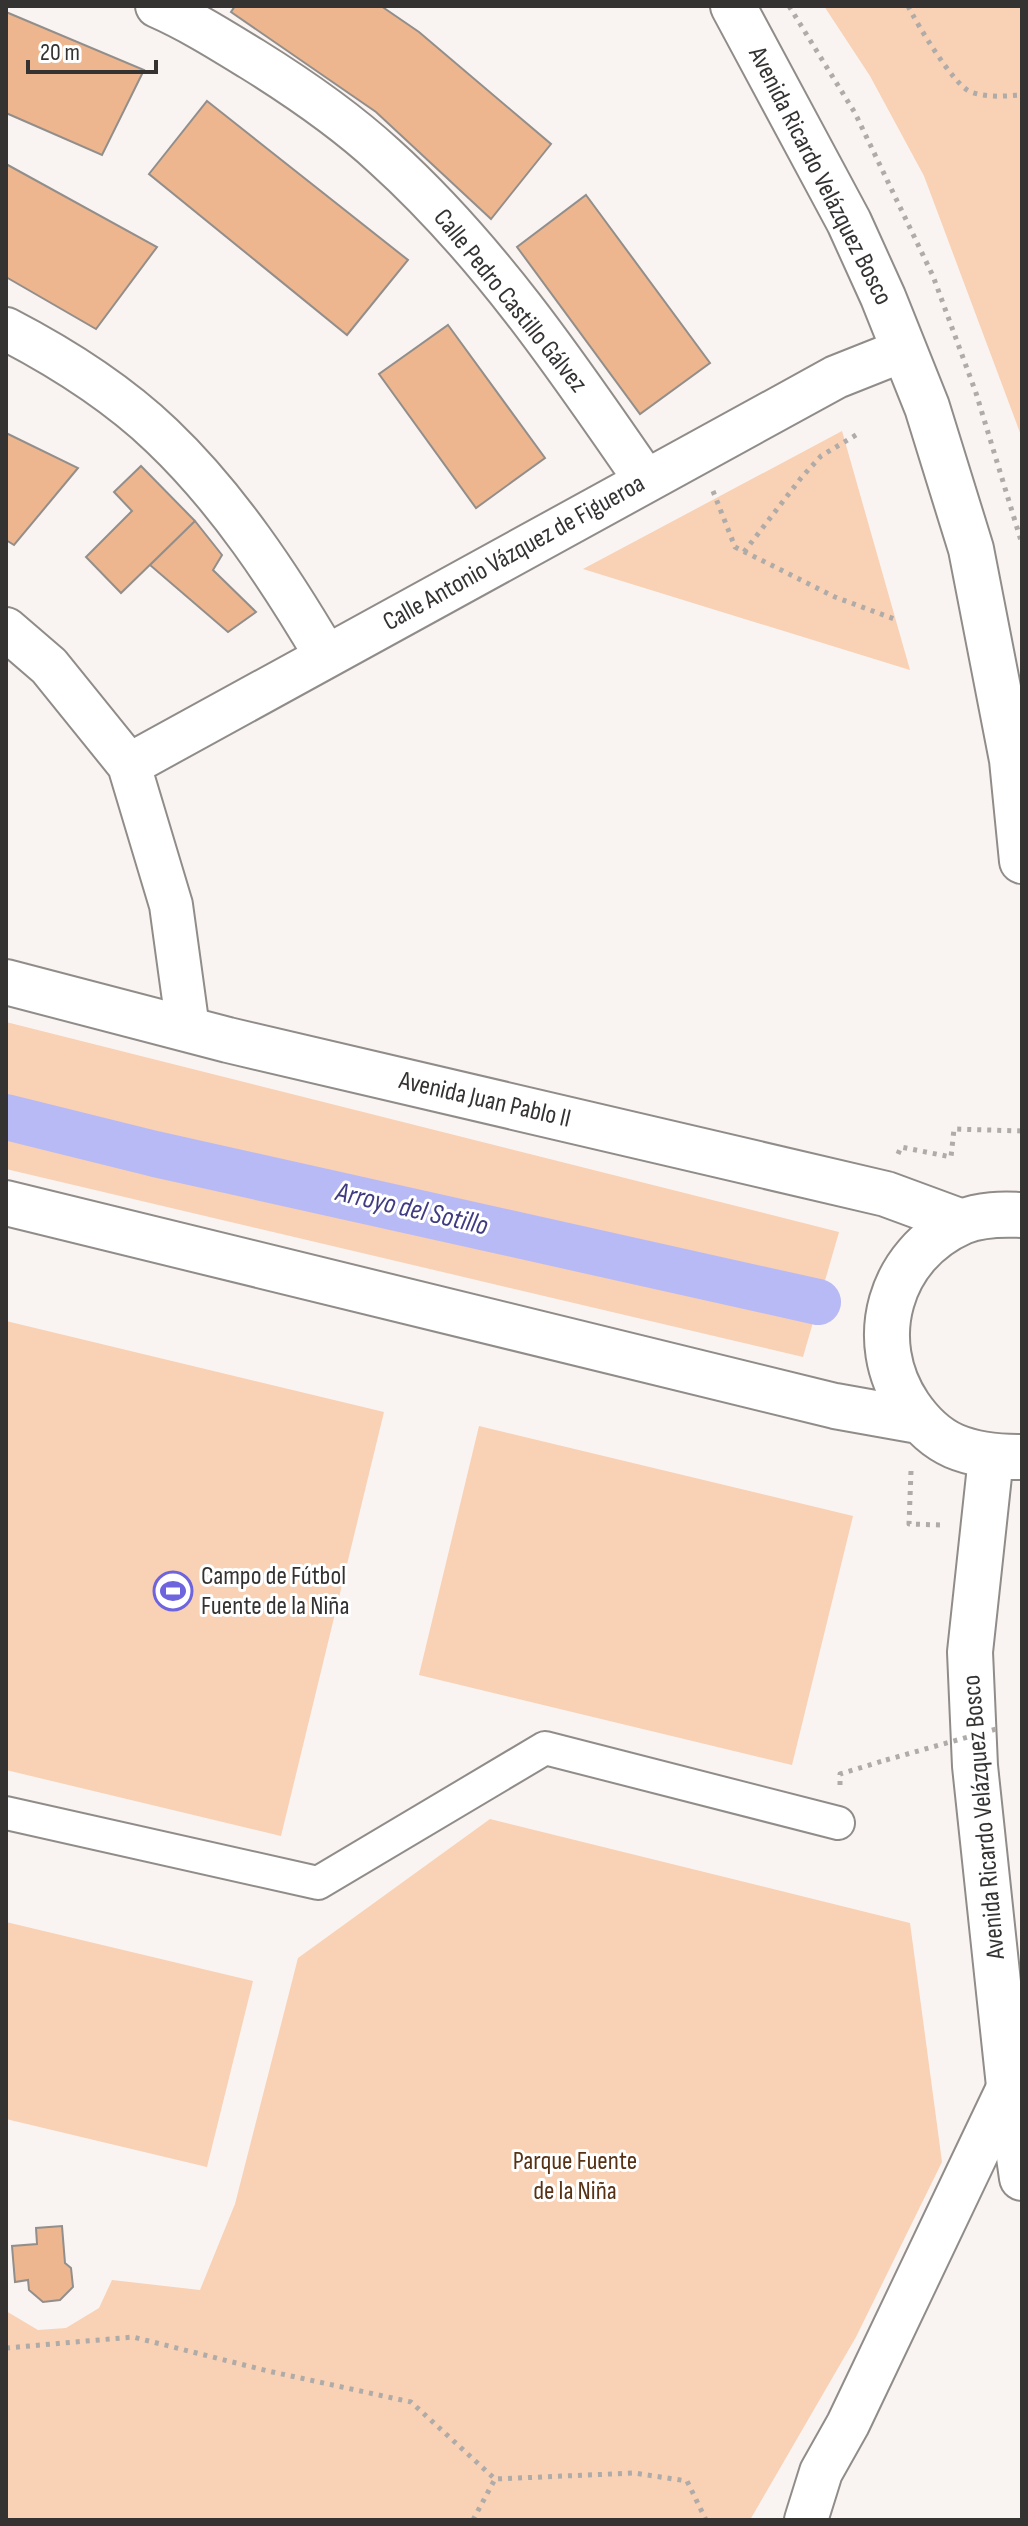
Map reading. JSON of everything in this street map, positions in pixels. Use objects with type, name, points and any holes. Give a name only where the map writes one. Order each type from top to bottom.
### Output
[{"type":"street","name":"Calle Pedro Castillo Gálvez","points":[[157,6],[188,20],[289,82],[383,155],[468,241],[555,349],[646,481]]},
{"type":"street","name":"Avenida Ricardo Velázquez Bosco","points":[[733,6],[849,222],[927,407],[971,549],[1012,760],[1022,861]]},
{"type":"street","points":[[6,329],[89,377],[161,434],[201,475],[236,521],[289,593],[326,656]]},
{"type":"street","name":"Calle Antonio Vázquez de Figueroa","points":[[129,765],[836,377],[904,350]]},
{"type":"street","points":[[6,629],[49,666],[129,765],[171,905],[188,1029]]},
{"type":"street","name":"Avenida Juan Pablo II","points":[[6,982],[188,1029],[886,1194],[962,1222]]},
{"type":"street","points":[[6,1203],[835,1406],[919,1421]]},
{"type":"street","points":[[1007,1457],[952,1446],[919,1421],[897,1388],[886,1350],[888,1310],[902,1273],[928,1243],[962,1222],[994,1214],[1022,1215]]},
{"type":"street","name":"Avenida Ricardo Velázquez Bosco","points":[[1007,1457],[970,1652],[975,1766],[1009,2086],[1022,2178]]},
{"type":"street","points":[[6,1813],[318,1883],[545,1748],[838,1823]]},
{"type":"street","points":[[806,2520],[821,2472],[848,2424],[1009,2086]]},
{"type":"path","points":[[908,6],[923,36],[968,92],[994,97],[1022,95]]},
{"type":"path","points":[[744,552],[821,456],[861,432]]},
{"type":"path","points":[[697,453],[735,547],[835,597],[897,620]]},
{"type":"path","points":[[838,1823],[840,1774],[1000,1728]]},
{"type":"path","points":[[6,2348],[133,2337],[411,2402],[495,2479],[634,2473],[687,2481],[706,2520]]},
{"type":"path","points":[[473,2520],[495,2479]]},
{"type":"green space","points":[[824,6],[1022,6],[1022,438],[924,176],[870,76]]},
{"type":"green space","points":[[842,431],[910,670],[583,569]]},
{"type":"green space","points":[[6,1022],[839,1232],[803,1357],[6,1169]]},
{"type":"green space","name":"Campo de Fútbol Fuente de la Niña","points":[[6,1321],[384,1412],[281,1836],[6,1770]]},
{"type":"green space","points":[[479,1426],[853,1516],[792,1765],[419,1675]]},
{"type":"green space","name":"Parque Fuente de la Niña","points":[[490,1819],[910,1923],[942,2162],[856,2337],[750,2520],[6,2520],[6,2311],[38,2330],[66,2328],[99,2308],[112,2280],[200,2290],[235,2204],[298,1958]]},
{"type":"green space","points":[[6,1922],[253,1981],[207,2167],[6,2119]]},
{"type":"building","points":[[235,6],[381,6],[419,32],[551,144],[491,219],[376,112],[231,12]]},
{"type":"building","points":[[6,12],[144,70],[102,155],[6,113]]},
{"type":"building","points":[[207,101],[408,260],[347,335],[149,174]]},
{"type":"building","points":[[6,164],[157,247],[96,329],[6,277]]},
{"type":"building","points":[[586,195],[710,363],[640,414],[517,247]]},
{"type":"building","points":[[448,325],[545,458],[476,508],[379,374]]},
{"type":"building","points":[[6,433],[78,468],[14,545],[6,540]]},
{"type":"building","points":[[141,466],[195,521],[121,593],[86,557],[132,511],[114,492]]},
{"type":"building","points":[[195,521],[222,555],[213,570],[256,612],[228,632],[150,565]]},
{"type":"building","points":[[62,2226],[65,2263],[71,2268],[73,2287],[60,2300],[43,2302],[29,2290],[28,2280],[15,2282],[12,2246],[37,2244],[36,2228]]},
{"type":"waterway","name":"Arroyo del Sotillo","points":[[6,1117],[155,1154],[818,1302]]},
{"type":"place","name":"Campo de Fútbol Fuente de la Niña","points":[[173,1591]]}]
